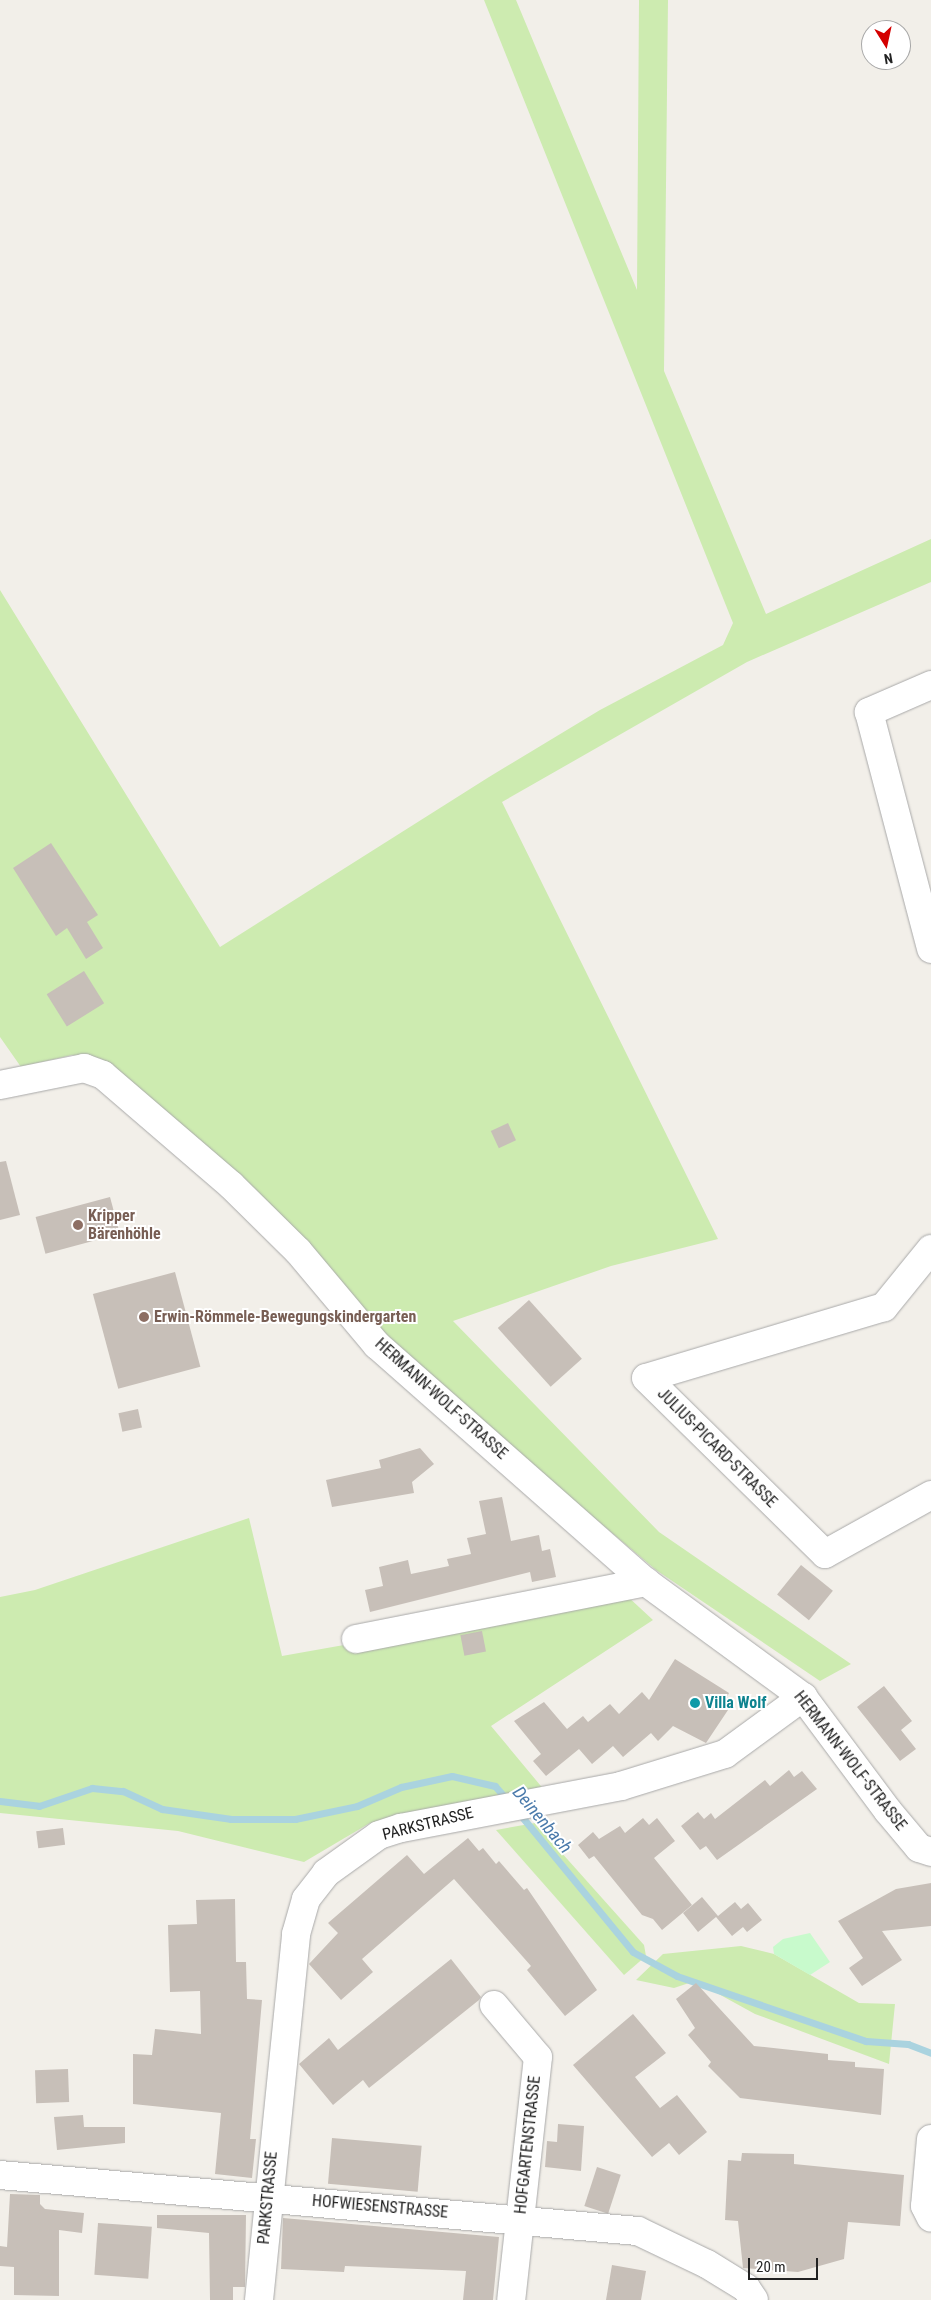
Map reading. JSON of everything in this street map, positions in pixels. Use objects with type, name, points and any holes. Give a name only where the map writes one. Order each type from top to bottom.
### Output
[{"type":"street","points":[[931,685],[869,712],[931,949]]},
{"type":"street","name":"HERMANN-WOLF-STRASSE","points":[[0,1085],[84,1068],[103,1075],[231,1185],[298,1251],[377,1345],[646,1582],[803,1697],[888,1811],[920,1848],[931,1852]]},
{"type":"street","name":"JULIUS-PICARD-STRASSE","points":[[931,1249],[884,1307],[646,1378],[824,1554],[931,1495]]},
{"type":"street","points":[[356,1639],[646,1582]]},
{"type":"street","name":"PARKSTRASSE","points":[[259,2300],[267,2196],[296,1934],[306,1899],[326,1872],[379,1834],[463,1814],[630,1784],[725,1754],[803,1697]]},
{"type":"street","name":"HOFGARTENSTRASSE","points":[[494,2005],[538,2057],[511,2300]]},
{"type":"street","points":[[931,2139],[925,2206],[931,2218]]},
{"type":"street","name":"HOFWIESENSTRASSE","points":[[0,2175],[267,2196],[638,2231],[675,2246],[750,2294]]},
{"type":"green space","points":[[484,0],[516,0],[637,290],[639,0],[668,0],[664,371],[766,614],[931,539],[931,582],[747,662],[502,802],[718,1239],[611,1266],[453,1321],[659,1532],[851,1664],[820,1681],[656,1570],[384,1341],[108,1067],[72,1055],[21,1067],[0,1037],[0,590],[220,947],[489,777],[600,710],[723,645],[733,623]]},
{"type":"green space","points":[[249,1518],[282,1656],[626,1595],[653,1620],[491,1726],[545,1791],[370,1823],[304,1862],[178,1831],[0,1813],[0,1597],[35,1590]]},
{"type":"green space","points":[[535,1823],[644,1945],[646,1956],[624,1975],[496,1830]]},
{"type":"green space","points":[[810,1933],[830,1962],[810,1975],[774,1954],[773,1947],[783,1939]]},
{"type":"green space","points":[[741,1946],[774,1954],[859,2003],[895,2004],[889,2064],[755,2014],[695,1981],[674,1988],[636,1980],[663,1954]]},
{"type":"building","points":[[51,843],[98,915],[87,922],[103,948],[86,959],[67,928],[56,936],[13,868]]},
{"type":"building","points":[[84,971],[104,1003],[67,1027],[47,994]]},
{"type":"building","points":[[508,1123],[516,1140],[499,1148],[491,1131]]},
{"type":"building","points":[[6,1161],[20,1215],[0,1220],[0,1162]]},
{"type":"building","name":"Kripper Bärenhöhle","points":[[110,1197],[120,1234],[45,1254],[36,1217]]},
{"type":"building","name":"Erwin-Römmele-Bewegungskindergarten","points":[[175,1272],[200,1367],[118,1389],[93,1294]]},
{"type":"building","points":[[529,1300],[582,1359],[551,1387],[498,1328]]},
{"type":"building","points":[[138,1409],[142,1428],[122,1432],[118,1413]]},
{"type":"building","points":[[420,1448],[434,1464],[412,1482],[414,1493],[332,1507],[326,1480],[381,1468],[379,1460]]},
{"type":"building","points":[[502,1497],[511,1541],[539,1535],[542,1551],[550,1549],[556,1577],[532,1582],[530,1572],[370,1612],[365,1590],[383,1586],[379,1567],[408,1560],[411,1574],[449,1566],[447,1559],[471,1554],[467,1538],[486,1534],[479,1501]]},
{"type":"building","points":[[801,1565],[833,1591],[809,1620],[777,1595]]},
{"type":"building","points":[[482,1631],[486,1652],[464,1656],[460,1635]]},
{"type":"building","points":[[675,1659],[729,1693],[727,1697],[734,1701],[706,1743],[673,1726],[658,1741],[651,1733],[623,1757],[613,1746],[592,1764],[579,1749],[546,1776],[533,1761],[541,1754],[514,1721],[544,1702],[567,1729],[583,1716],[588,1722],[610,1704],[619,1714],[642,1692],[649,1700]]},
{"type":"building","points":[[884,1686],[912,1721],[901,1730],[916,1749],[900,1761],[857,1707]]},
{"type":"building","points":[[789,1770],[794,1777],[802,1771],[817,1789],[717,1860],[706,1846],[700,1850],[681,1826],[698,1812],[704,1819],[711,1813],[715,1819],[765,1780],[770,1786]]},
{"type":"building","points":[[643,1818],[649,1825],[657,1818],[675,1841],[654,1858],[692,1905],[662,1930],[653,1919],[642,1915],[594,1856],[589,1859],[578,1845],[593,1832],[599,1839],[620,1826],[625,1833]]},
{"type":"building","points":[[63,1828],[65,1845],[38,1848],[36,1831]]},
{"type":"building","points":[[468,1838],[479,1851],[483,1848],[496,1864],[499,1861],[524,1890],[527,1888],[597,1990],[565,2016],[527,1970],[531,1966],[454,1879],[362,1959],[373,1972],[341,2000],[309,1964],[338,1933],[328,1923],[407,1855],[424,1874]]},
{"type":"building","points":[[931,1883],[931,1926],[882,1931],[902,1960],[862,1986],[849,1968],[863,1958],[838,1921],[896,1889]]},
{"type":"building","points":[[702,1897],[718,1916],[735,1902],[741,1909],[748,1903],[762,1920],[747,1932],[743,1927],[732,1936],[716,1917],[698,1932],[683,1913]]},
{"type":"building","points":[[235,1899],[236,1962],[246,1962],[247,1999],[262,2000],[250,2139],[256,2139],[252,2178],[215,2174],[221,2113],[133,2104],[133,2054],[152,2055],[155,2029],[201,2034],[200,1991],[170,1992],[168,1925],[197,1924],[196,1900]]},
{"type":"building","points":[[451,1959],[481,1997],[479,2000],[369,2088],[363,2080],[333,2105],[299,2064],[329,2038],[338,2050]]},
{"type":"building","points":[[696,1983],[754,2046],[828,2054],[828,2060],[855,2062],[855,2067],[884,2069],[881,2115],[740,2098],[708,2066],[711,2062],[688,2035],[695,2028],[676,1999]]},
{"type":"building","points":[[633,2014],[666,2053],[635,2077],[660,2108],[677,2095],[707,2132],[679,2155],[669,2143],[652,2157],[573,2065]]},
{"type":"building","points":[[68,2069],[69,2102],[36,2103],[35,2070]]},
{"type":"building","points":[[83,2115],[84,2127],[125,2127],[125,2143],[57,2150],[54,2117]]},
{"type":"building","points":[[558,2124],[584,2126],[581,2171],[545,2167],[547,2141],[557,2142]]},
{"type":"building","points":[[332,2138],[422,2146],[418,2192],[328,2184]]},
{"type":"building","points":[[742,2153],[794,2154],[794,2164],[904,2175],[900,2226],[848,2222],[844,2259],[798,2272],[743,2268],[738,2221],[725,2220],[728,2160],[741,2161]]},
{"type":"building","points":[[597,2167],[621,2175],[608,2214],[584,2206]]},
{"type":"building","points":[[10,2194],[40,2195],[40,2204],[45,2209],[84,2213],[82,2233],[59,2230],[59,2296],[14,2295],[14,2267],[0,2266],[0,2246],[7,2247]]},
{"type":"building","points":[[157,2215],[246,2215],[245,2287],[233,2287],[233,2300],[210,2300],[209,2233],[157,2228]]},
{"type":"building","points":[[283,2218],[499,2237],[493,2300],[463,2300],[466,2271],[345,2266],[344,2272],[281,2269]]},
{"type":"building","points":[[98,2223],[152,2227],[148,2279],[94,2275]]},
{"type":"building","points":[[612,2265],[646,2271],[641,2300],[606,2300]]},
{"type":"waterway","name":"Deinenbach","points":[[0,1801],[39,1806],[92,1788],[123,1791],[162,1809],[231,1819],[295,1819],[357,1806],[401,1787],[452,1776],[495,1786],[507,1800]]},
{"type":"waterway","name":"Deinenbach","points":[[518,1812],[633,1952],[677,1976],[866,2041],[908,2044],[931,2053]]},
{"type":"place","name":"Kripper Bärenhöhle","points":[[78,1225]]},
{"type":"place","name":"Erwin-Römmele-Bewegungskindergarten","points":[[144,1317]]},
{"type":"place","name":"Villa Wolf","points":[[695,1703]]}]
